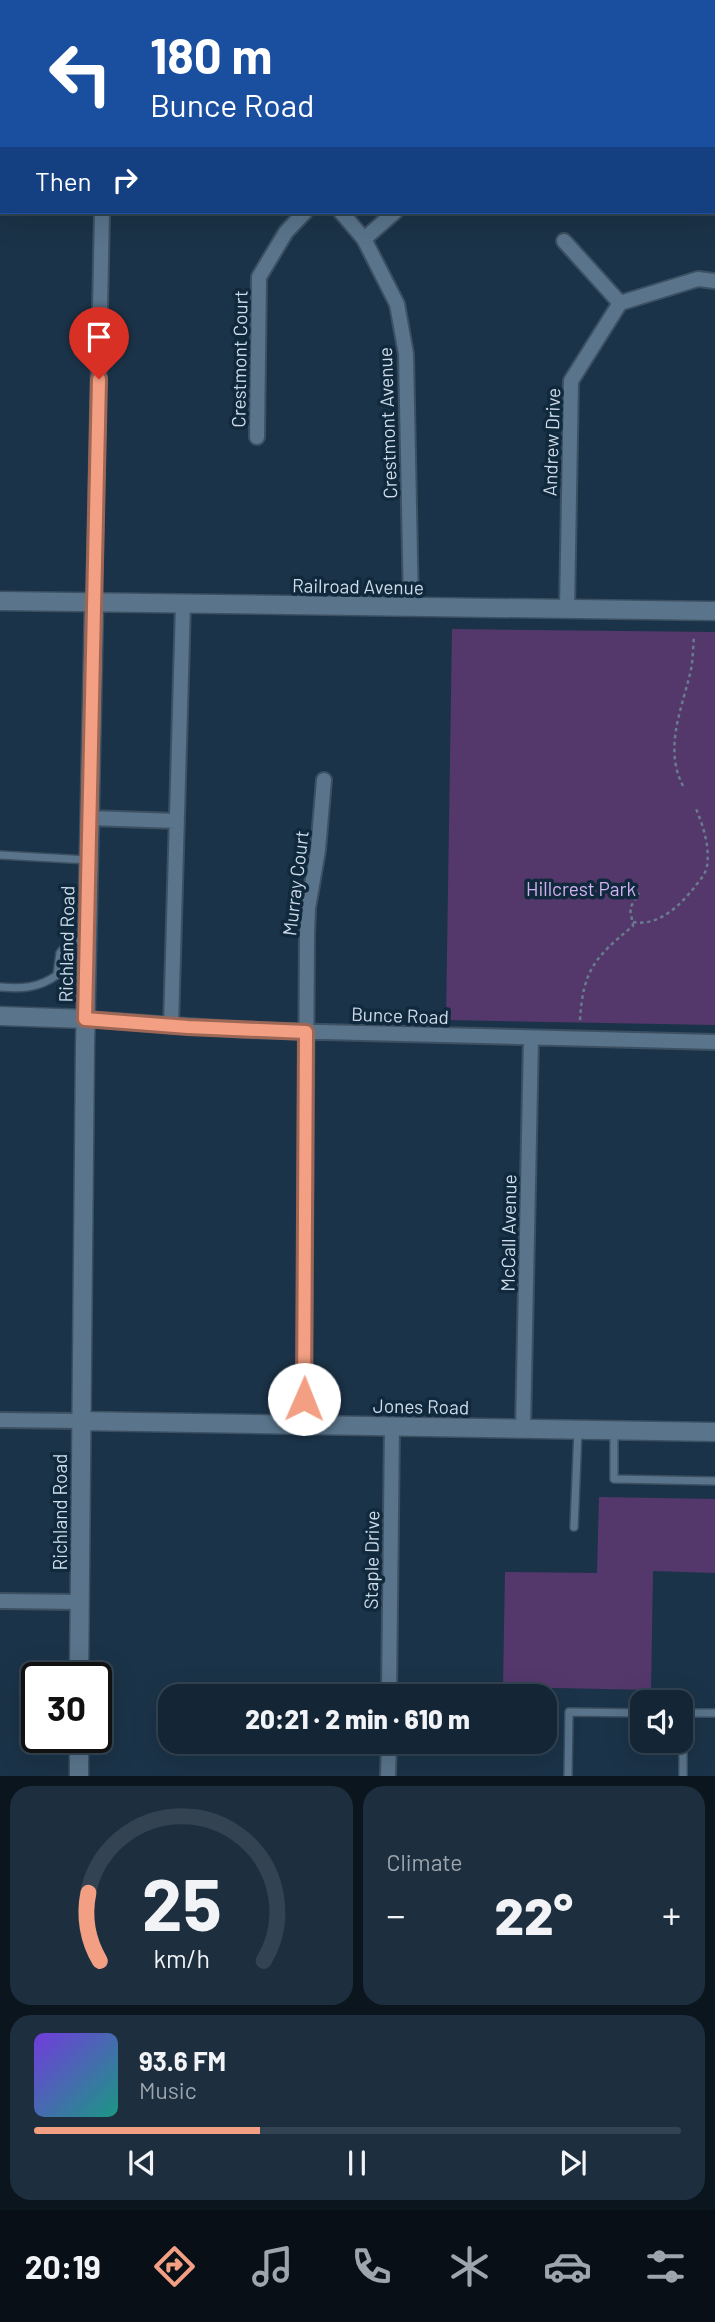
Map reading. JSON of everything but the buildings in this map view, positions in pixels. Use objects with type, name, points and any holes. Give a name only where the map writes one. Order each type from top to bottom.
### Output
[{"type":"street","name":"Richland Road","points":[[79,1662],[85,1019],[102,214]]},
{"type":"street","name":"Crestmont Court","points":[[257,438],[259,277],[286,232],[303,214]]},
{"type":"street","name":"Crestmont Avenue","points":[[343,214],[365,239],[397,304],[406,354],[411,607]]},
{"type":"street","points":[[365,239],[393,214]]},
{"type":"street","points":[[564,241],[621,303],[698,279],[715,281]]},
{"type":"street","name":"Andrew Drive","points":[[567,610],[571,381],[621,303]]},
{"type":"street","name":"Railroad Avenue","points":[[0,601],[715,611]]},
{"type":"street","points":[[171,1026],[183,604]]},
{"type":"street","name":"Murray Court","points":[[303,1425],[308,908],[318,850],[324,780]]},
{"type":"street","points":[[89,818],[177,821]]},
{"type":"street","points":[[0,1016],[85,1019]]},
{"type":"street","name":"Bunce Road","points":[[85,1019],[306,1032],[715,1042]]},
{"type":"street","name":"McCall Avenue","points":[[523,1429],[531,1038]]},
{"type":"street","name":"Jones Road","points":[[0,1420],[715,1432]]},
{"type":"street","name":"Staple Drive","points":[[389,1684],[392,1426]]},
{"type":"street","points":[[0,1601],[80,1602]]},
{"type":"street","points":[[79,1753],[79,1776]]},
{"type":"street","points":[[388,1754],[388,1776]]},
{"type":"lane","points":[[0,855],[88,860]]},
{"type":"lane","points":[[0,988],[25,989],[46,984],[57,975],[60,953],[69,942],[87,939]]},
{"type":"lane","points":[[574,1527],[578,1429]]},
{"type":"lane","points":[[614,1430],[614,1479],[715,1481]]},
{"type":"lane","points":[[568,1776],[569,1713],[630,1713]]},
{"type":"lane","points":[[693,1713],[715,1713]]},
{"type":"lane","points":[[683,1753],[683,1776]]},
{"type":"path","points":[[683,786],[674,755],[675,735],[691,670],[694,636]]},
{"type":"path","points":[[633,922],[652,921],[672,910],[683,902],[707,871],[706,837],[695,806]]},
{"type":"path","points":[[580,1020],[583,990],[591,967],[611,944],[633,926],[630,908],[639,893]]},
{"type":"green space","name":"Hillcrest Park","points":[[452,629],[715,632],[715,1025],[446,1020]]},
{"type":"green space","points":[[599,1497],[715,1499],[715,1573],[653,1571],[651,1690],[557,1688],[557,1684],[503,1684],[505,1572],[597,1573]]},
{"type":"route","points":[[99,379],[85,1019],[306,1032],[304,1399]]}]
